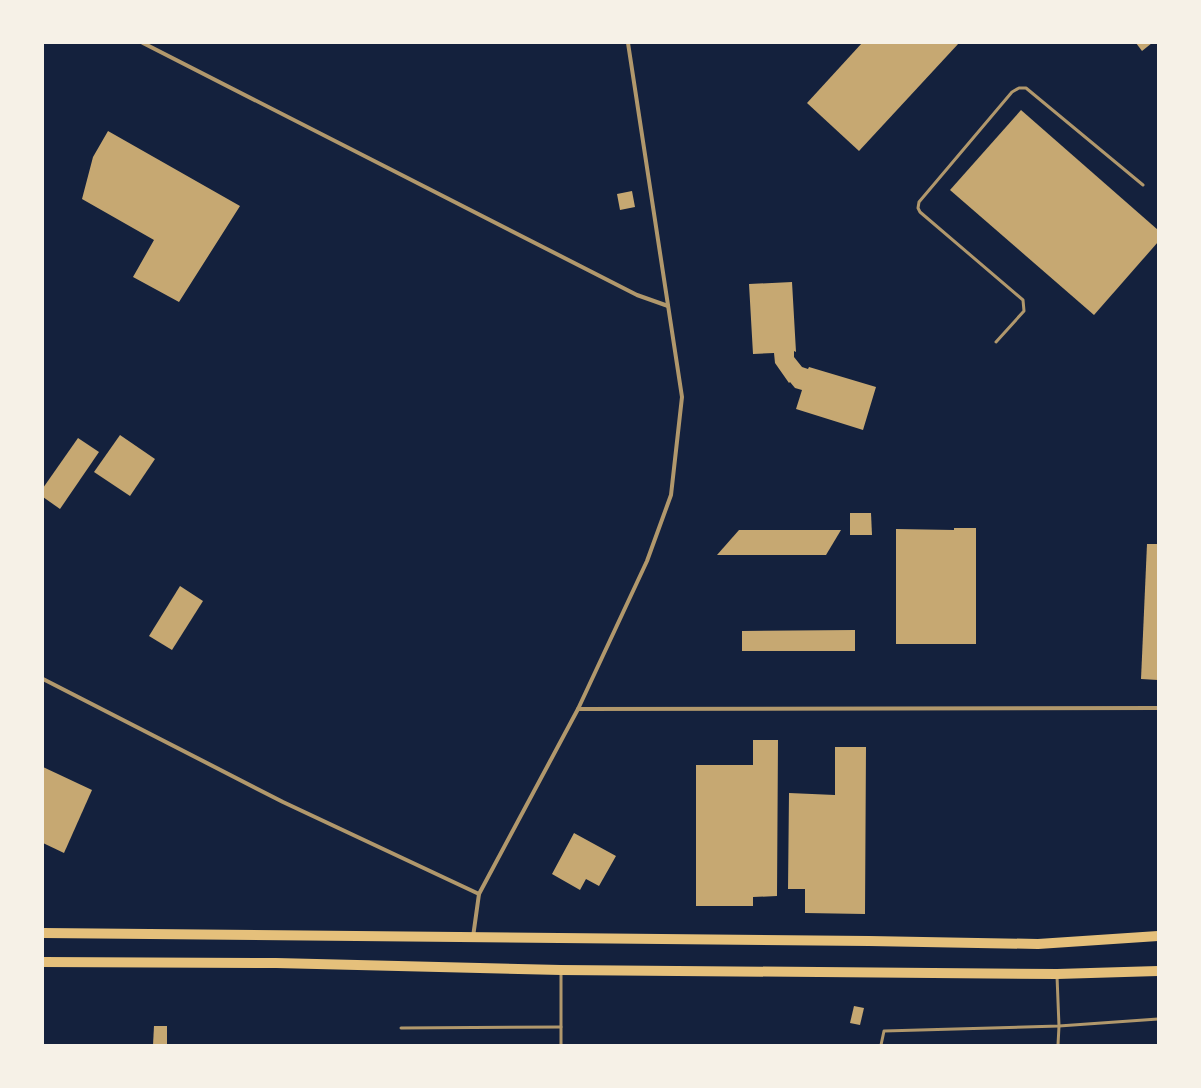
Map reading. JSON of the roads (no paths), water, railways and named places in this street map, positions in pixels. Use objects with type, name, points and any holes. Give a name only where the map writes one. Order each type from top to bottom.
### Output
[{"type":"main road","points":[[43,933],[1038,944],[1158,936]]},
{"type":"main road","points":[[43,962],[284,963],[561,970],[1057,974],[1158,971]]},
{"type":"street","points":[[143,43],[636,295],[668,306]]},
{"type":"street","points":[[473,937],[479,894],[578,709],[647,561],[672,495],[682,397],[628,43]]},
{"type":"street","points":[[43,679],[282,802],[479,894]]},
{"type":"street","points":[[578,709],[1158,708]]},
{"type":"lane","points":[[996,342],[1024,310],[1023,300],[920,212],[918,208],[919,202],[1012,92],[1019,88],[1026,88],[1143,185]]},
{"type":"lane","points":[[561,970],[561,1045]]},
{"type":"lane","points":[[1057,974],[1059,1026],[1058,1045]]},
{"type":"lane","points":[[881,1045],[884,1031],[1059,1026],[1158,1019]]},
{"type":"lane","points":[[401,1028],[561,1027]]}]
